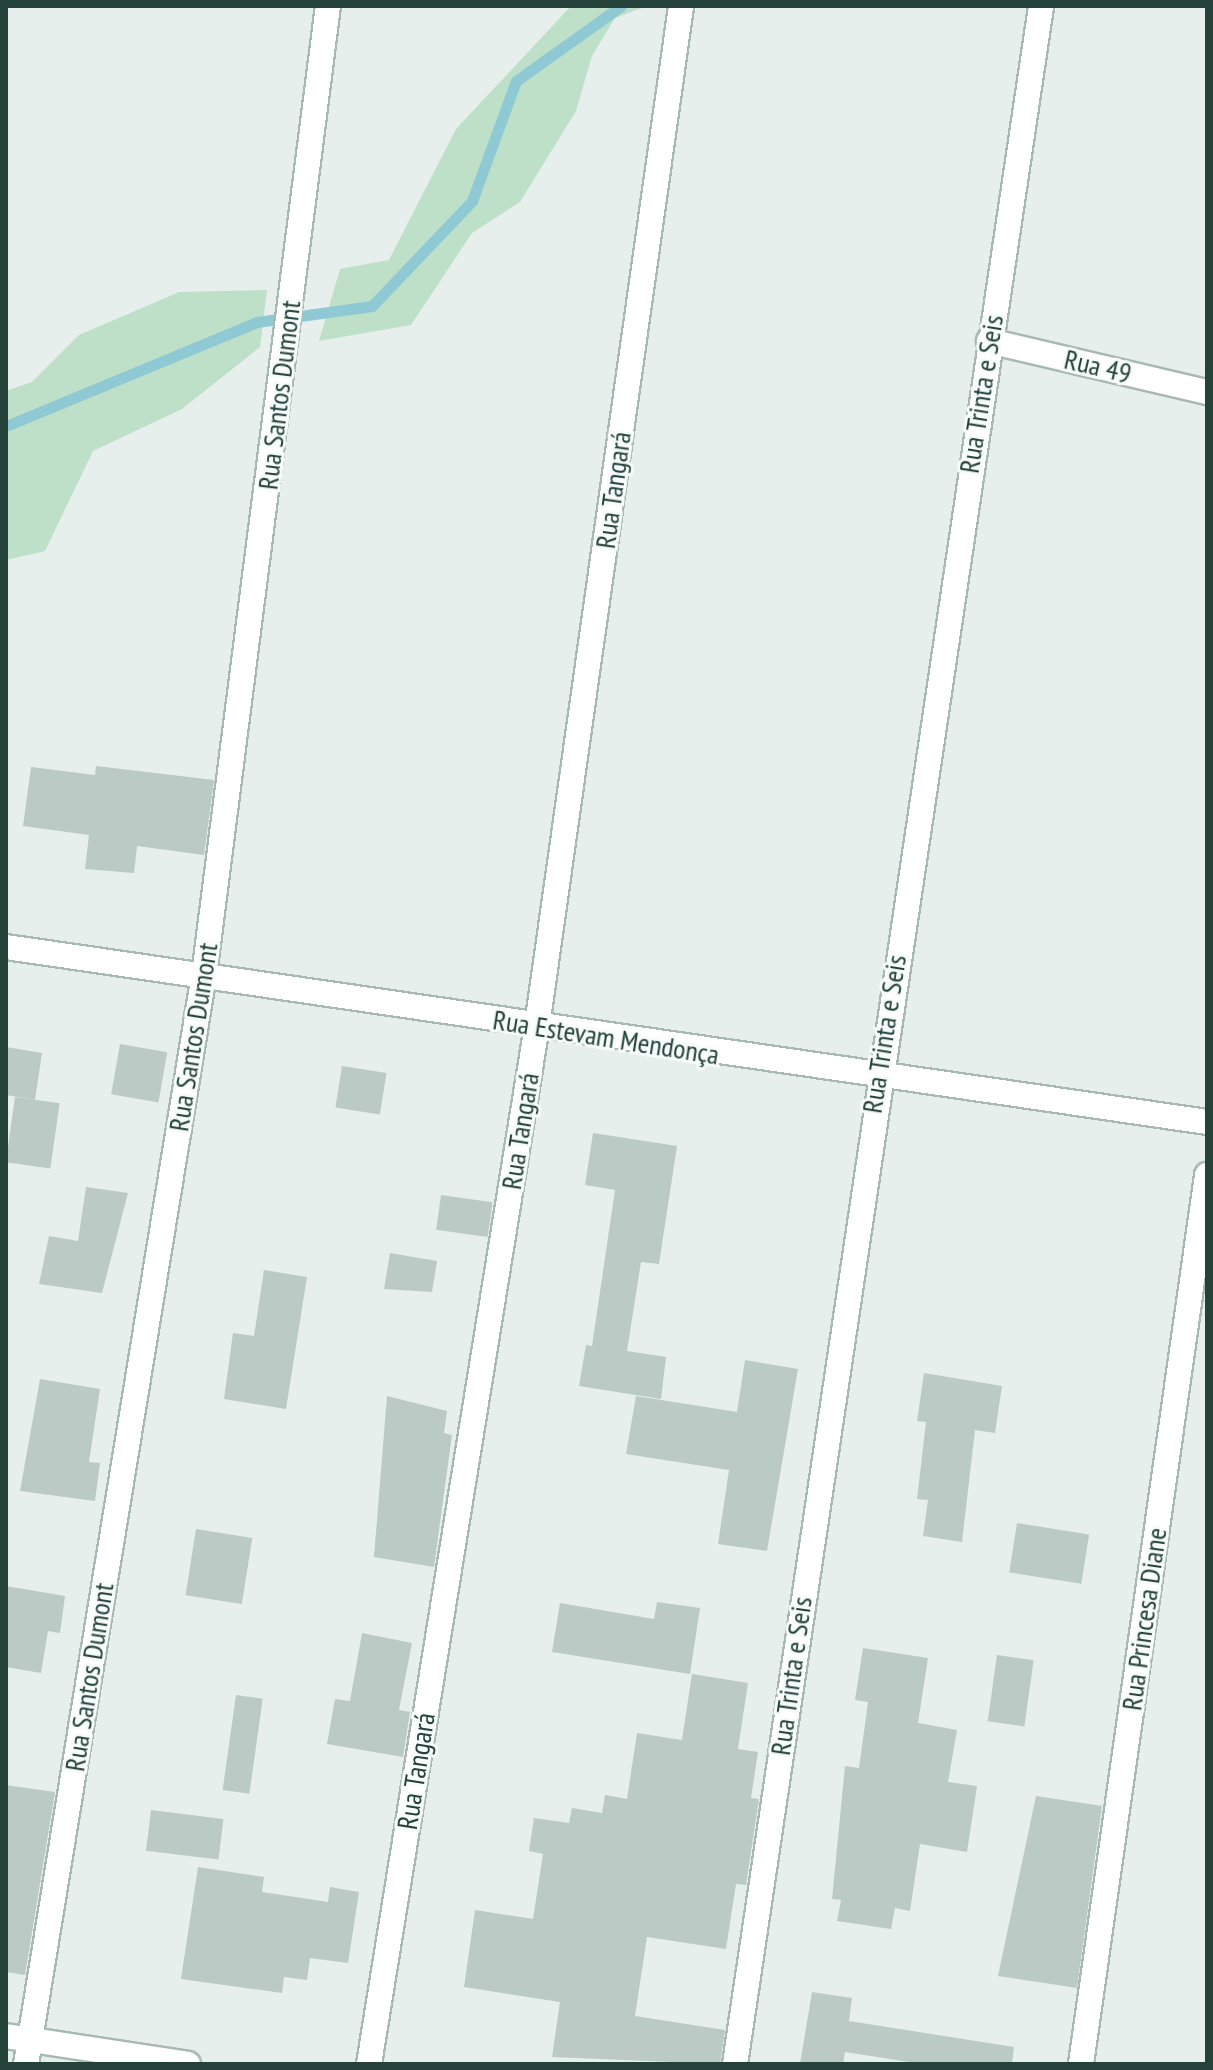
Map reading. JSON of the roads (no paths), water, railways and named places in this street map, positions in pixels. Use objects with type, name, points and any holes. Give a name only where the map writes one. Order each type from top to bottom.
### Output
[{"type":"street","name":"Rua Santos Dumont","points":[[21,2047],[204,975],[328,6]]},
{"type":"street","name":"Rua Trinta e Seis","points":[[735,2064],[877,1078],[1041,6]]},
{"type":"street","name":"Rua Tangará","points":[[369,2064],[537,1026],[680,7]]},
{"type":"street","name":"Rua 49","points":[[989,341],[1207,392]]},
{"type":"street","name":"Rua Estevam Mendonça","points":[[6,947],[877,1078],[1207,1122]]},
{"type":"street","name":"Rua Princesa Diane","points":[[1081,2064],[1207,1175]]},
{"type":"street","points":[[21,2047],[188,2064]]},
{"type":"waterway","points":[[6,426],[257,322],[372,306],[472,201],[516,81],[621,6]]}]
